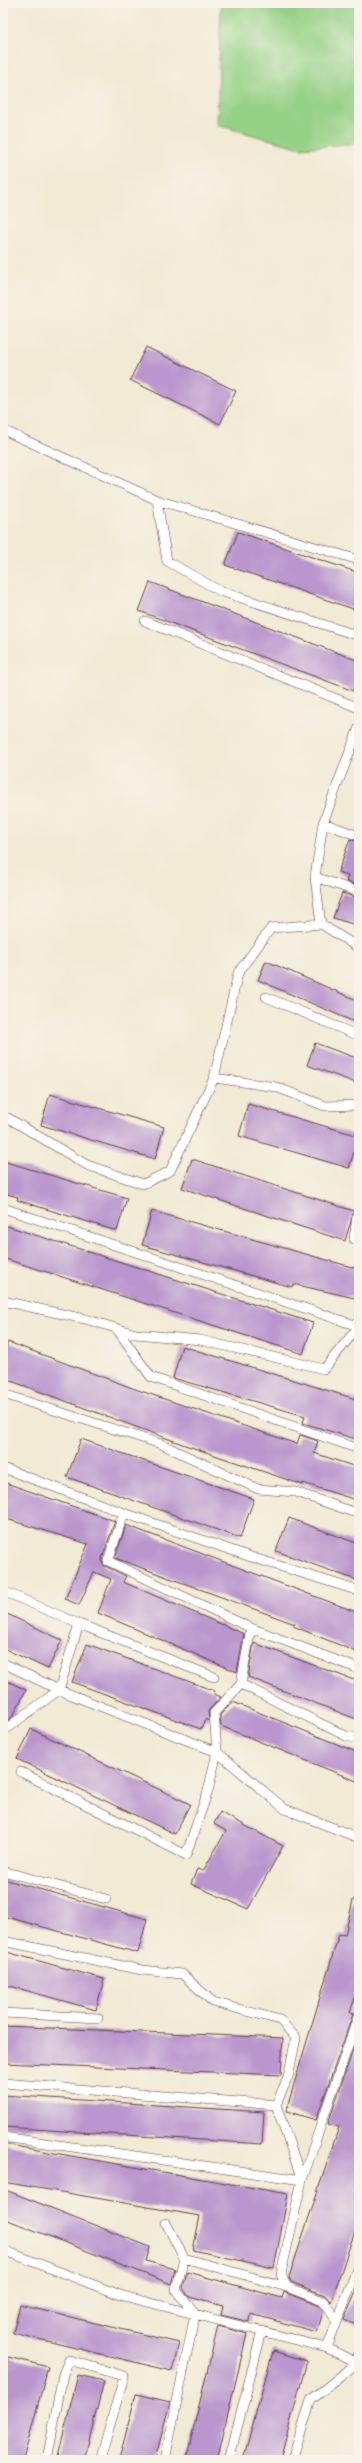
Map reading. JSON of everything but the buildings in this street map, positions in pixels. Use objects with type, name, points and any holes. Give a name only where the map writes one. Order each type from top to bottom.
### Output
[{"type":"lane","points":[[3,430],[157,500],[359,560]]},
{"type":"lane","points":[[157,500],[167,561],[220,591],[359,636]]},
{"type":"lane","points":[[145,621],[359,708]]},
{"type":"lane","points":[[321,924],[314,876],[323,823],[359,727]]},
{"type":"lane","points":[[323,823],[359,836]]},
{"type":"lane","points":[[314,876],[359,892]]},
{"type":"lane","points":[[3,1118],[8,1118],[86,1165],[143,1184],[170,1171],[214,1078],[238,973],[271,928],[321,924],[359,948]]},
{"type":"lane","points":[[266,997],[359,1036]]},
{"type":"lane","points":[[214,1078],[276,1087],[325,1106],[359,1105]]},
{"type":"lane","points":[[3,1208],[359,1326],[324,1369],[200,1340],[136,1334],[85,1319],[3,1301]]},
{"type":"lane","points":[[357,1216],[354,1239],[359,1242]]},
{"type":"lane","points":[[116,1328],[151,1377],[359,1449]]},
{"type":"lane","points":[[3,1394],[161,1444],[258,1489],[296,1492],[359,1514]]},
{"type":"lane","points":[[3,1468],[124,1513],[251,1557],[359,1591]]},
{"type":"lane","points":[[124,1513],[108,1561],[251,1628],[359,1669]]},
{"type":"lane","points":[[3,1591],[79,1624],[214,1677]]},
{"type":"lane","points":[[3,1731],[59,1690],[79,1624]]},
{"type":"lane","points":[[21,1772],[186,1855],[208,1792],[218,1752],[214,1713],[241,1684],[251,1628]]},
{"type":"lane","points":[[3,1663],[59,1690],[218,1752],[285,1810],[359,1838]]},
{"type":"lane","points":[[241,1684],[346,1736],[359,1739]]},
{"type":"lane","points":[[3,1871],[106,1899]]},
{"type":"lane","points":[[3,1941],[142,1970],[182,1974],[213,2002],[280,2020],[296,2038],[288,2077],[276,2105],[302,2180]]},
{"type":"lane","points":[[3,2013],[98,2018]]},
{"type":"lane","points":[[287,2287],[280,2274],[302,2180],[359,2014]]},
{"type":"lane","points":[[3,2083],[276,2105]]},
{"type":"lane","points":[[3,2137],[302,2180]]},
{"type":"lane","points":[[165,2460],[195,2314],[176,2290],[184,2258],[166,2223]]},
{"type":"lane","points":[[3,2250],[120,2295],[327,2348],[358,2361],[311,2400],[292,2460]]},
{"type":"lane","points":[[184,2258],[287,2287],[323,2301],[337,2321]]},
{"type":"lane","points":[[327,2348],[359,2264]]},
{"type":"lane","points":[[229,2460],[262,2331]]},
{"type":"lane","points":[[47,2460],[63,2374],[68,2360],[124,2376],[100,2460]]},
{"type":"path","points":[[359,436],[355,449],[359,473]]},
{"type":"green space","points":[[221,3],[359,3],[359,143],[301,148],[217,125]]}]
